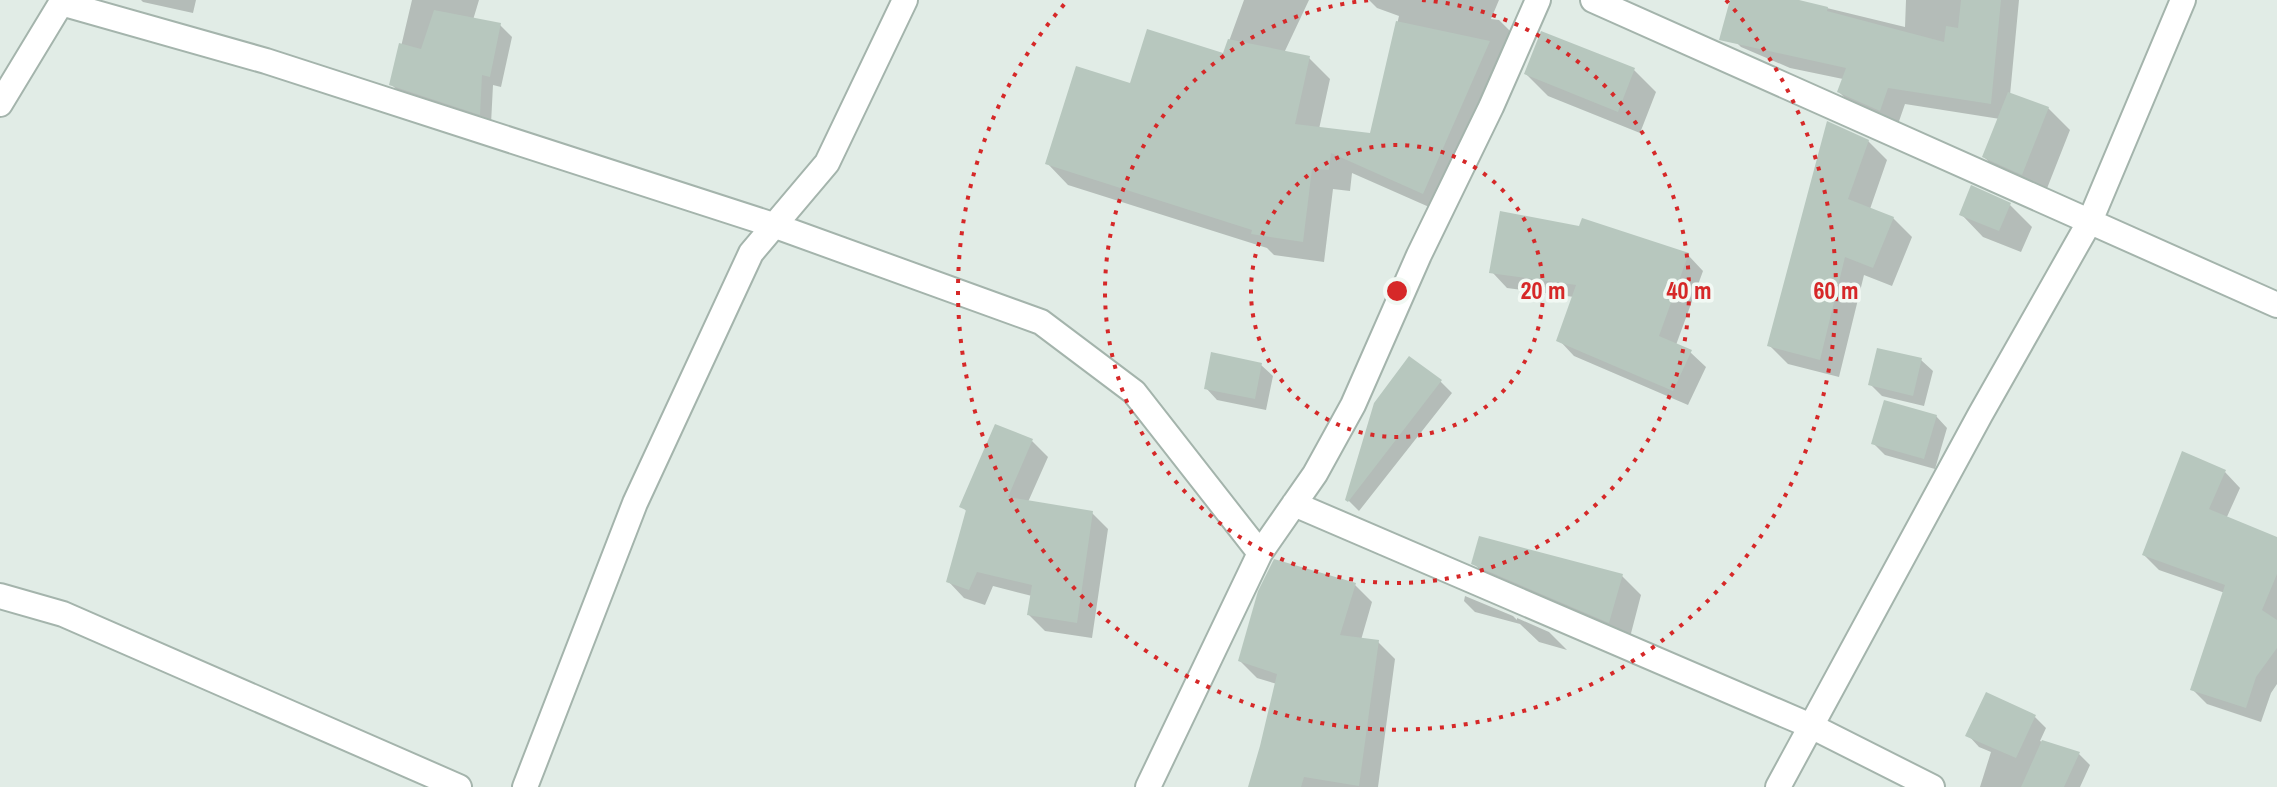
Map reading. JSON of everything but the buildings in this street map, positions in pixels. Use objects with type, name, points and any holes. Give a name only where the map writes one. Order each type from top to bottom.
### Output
[{"type":"street","points":[[525,787],[635,503],[751,253],[827,163],[905,0]]},
{"type":"street","points":[[1148,787],[1260,553],[1315,474],[1353,405],[1538,0]]},
{"type":"street","points":[[1593,0],[2277,305]]},
{"type":"street","points":[[1778,787],[1980,415],[2090,221],[2183,0]]},
{"type":"street","points":[[0,104],[62,2],[266,61],[773,225],[1041,322],[1134,392],[1260,553]]},
{"type":"street","points":[[1294,504],[1811,726],[1932,787]]},
{"type":"street","points":[[0,596],[63,614],[459,787]]}]
